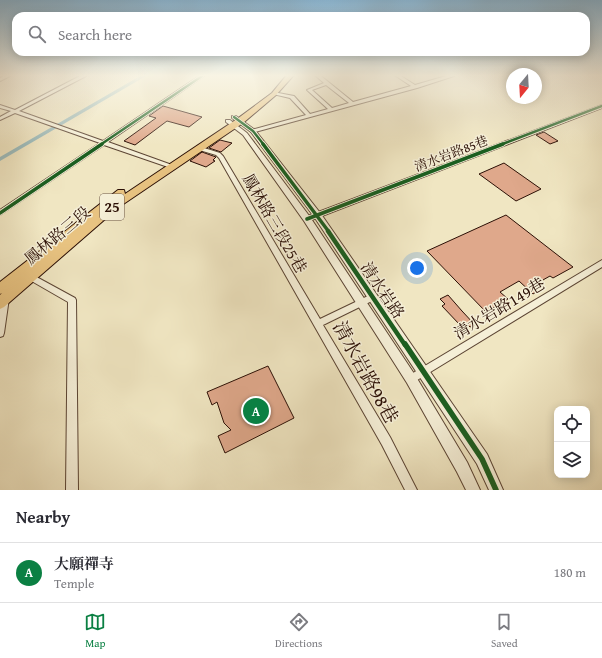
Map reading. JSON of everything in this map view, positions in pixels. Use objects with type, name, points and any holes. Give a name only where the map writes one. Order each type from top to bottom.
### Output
[{"type":"main road","name":"25","points":[[234,121],[262,99]]},
{"type":"main road","name":"25","points":[[234,121],[266,99]]},
{"type":"main road","name":"鳳林路三段","points":[[3,300],[115,205],[166,165],[198,148],[234,121]]},
{"type":"main road","name":"鳳林路三段","points":[[0,289],[107,201],[234,121]]},
{"type":"street","points":[[0,119],[39,99]]},
{"type":"street","points":[[0,212],[168,99]]},
{"type":"street","points":[[294,99],[310,116]]},
{"type":"street","points":[[319,99],[332,110]]},
{"type":"street","points":[[347,99],[353,104]]},
{"type":"street","points":[[253,131],[372,99]]},
{"type":"street","points":[[0,106],[105,142],[166,165]]},
{"type":"street","name":"清水岩路85巷","points":[[313,217],[602,106]]},
{"type":"street","name":"清水岩路","points":[[234,121],[253,131],[313,217],[362,302],[411,379],[462,467],[473,490]]},
{"type":"street","name":"清水岩路","points":[[234,121],[313,217],[373,296],[482,459],[496,490]]},
{"type":"street","name":"鳳林路三段25巷","points":[[198,148],[218,154],[221,157],[318,324]]},
{"type":"street","name":"清水岩路149巷","points":[[411,379],[602,263]]},
{"type":"street","points":[[31,277],[72,300],[72,490]]},
{"type":"street","name":"清水岩路98巷","points":[[373,296],[318,324],[386,441],[410,490]]},
{"type":"street","points":[[0,333],[3,300]]},
{"type":"building","points":[[163,106],[202,117],[189,127],[167,121],[135,145],[124,141],[156,118],[149,116]]},
{"type":"building","points":[[544,132],[558,141],[550,144],[536,135]]},
{"type":"building","points":[[220,140],[232,143],[221,152],[209,148]]},
{"type":"building","points":[[202,152],[216,157],[213,160],[215,161],[206,167],[190,161]]},
{"type":"building","points":[[504,163],[541,189],[516,201],[479,174]]},
{"type":"building","points":[[506,215],[573,267],[553,278],[550,276],[534,285],[539,290],[533,294],[519,281],[500,292],[508,299],[486,312],[427,251]]},
{"type":"building","points":[[448,295],[475,325],[470,327],[465,322],[460,325],[442,306],[445,304],[440,299]]},
{"type":"building","points":[[268,366],[294,418],[225,453],[218,436],[231,430],[224,423],[217,402],[212,405],[207,392]]},
{"type":"waterway","points":[[0,159],[104,99]]},
{"type":"cycle path","points":[[0,213],[168,99]]},
{"type":"cycle path","points":[[307,219],[602,106]]},
{"type":"cycle path","points":[[234,117],[253,131],[318,216],[482,459],[496,490]]},
{"type":"place","name":"大願禪寺","points":[[256,411]]}]
